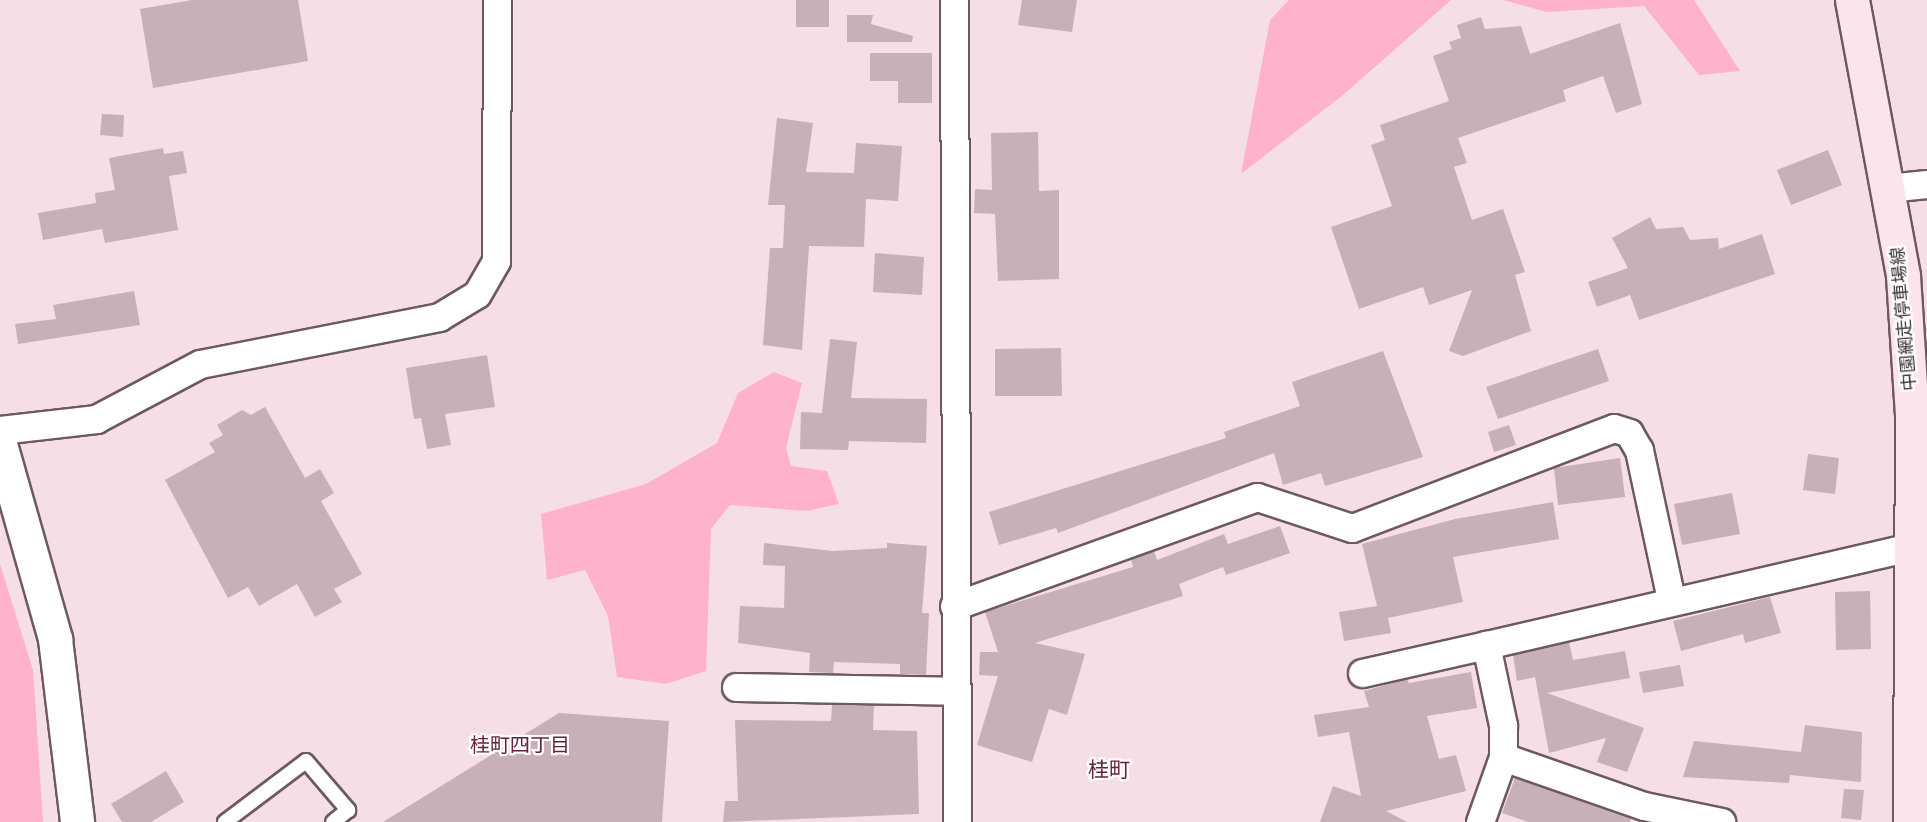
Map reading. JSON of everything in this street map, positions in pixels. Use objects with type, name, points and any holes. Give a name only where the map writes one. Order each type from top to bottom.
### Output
[{"type":"main road","name":"中園網走停車場線","points":[[1852,0],[1903,276],[1919,426],[1917,536],[1919,685],[1910,822]]},
{"type":"street","points":[[0,430],[96,419],[170,375],[200,364],[440,317],[477,294],[496,261],[497,0]]},
{"type":"street","points":[[954,0],[954,606],[957,822]]},
{"type":"street","points":[[1887,188],[1927,184]]},
{"type":"street","points":[[954,606],[1257,496],[1352,528],[1614,428],[1629,433],[1639,450],[1671,599]]},
{"type":"street","points":[[0,444],[55,639],[77,822]]},
{"type":"street","points":[[1362,673],[1486,645],[1917,536]]},
{"type":"street","points":[[1480,822],[1503,757],[1503,725],[1486,645]]},
{"type":"street","points":[[736,687],[955,691]]},
{"type":"street","points":[[1503,757],[1681,819],[1721,822]]},
{"type":"lane","points":[[225,822],[306,761],[348,810],[333,822]]},
{"type":"shaded area","points":[[1289,0],[1451,0],[1343,95],[1241,174],[1270,20]]},
{"type":"shaded area","points":[[1503,0],[1694,0],[1740,71],[1699,75],[1644,6],[1547,12]]},
{"type":"shaded area","points":[[774,372],[802,383],[786,448],[791,466],[827,471],[839,504],[806,511],[730,505],[711,529],[706,671],[666,684],[617,677],[608,616],[585,570],[547,580],[541,514],[646,484],[717,443],[738,393]]},
{"type":"shaded area","points":[[0,564],[33,670],[43,822],[0,822]]},
{"type":"building","points":[[192,0],[298,0],[308,61],[153,88],[140,9]]},
{"type":"building","points":[[796,0],[829,0],[829,27],[796,27]]},
{"type":"building","points":[[1022,0],[1077,0],[1072,32],[1018,25]]},
{"type":"building","points":[[847,15],[873,15],[871,24],[913,36],[912,42],[847,42]]},
{"type":"building","points":[[1481,17],[1485,29],[1521,26],[1530,54],[1620,23],[1642,104],[1616,113],[1603,76],[1563,90],[1566,101],[1458,138],[1467,163],[1454,167],[1472,220],[1503,209],[1525,272],[1515,275],[1531,331],[1463,356],[1449,351],[1472,290],[1429,305],[1423,287],[1359,309],[1331,227],[1392,206],[1371,145],[1385,140],[1380,125],[1449,101],[1433,56],[1452,49],[1449,42],[1461,38],[1457,25]]},
{"type":"building","points":[[870,53],[932,53],[932,103],[898,103],[898,81],[870,81]]},
{"type":"building","points":[[102,114],[124,115],[123,137],[100,135]]},
{"type":"building","points":[[777,118],[813,123],[806,172],[854,173],[856,143],[902,146],[898,201],[866,199],[864,247],[809,246],[802,350],[763,345],[770,248],[783,248],[785,205],[768,205]]},
{"type":"building","points":[[1038,132],[1039,191],[1059,190],[1059,279],[998,281],[995,214],[974,213],[975,189],[992,190],[991,133]]},
{"type":"building","points":[[163,148],[164,154],[183,151],[187,173],[169,176],[178,230],[105,243],[102,229],[43,240],[38,213],[96,203],[95,193],[115,190],[109,158]]},
{"type":"building","points":[[1828,150],[1842,185],[1791,205],[1777,170]]},
{"type":"building","points":[[1650,217],[1656,229],[1683,227],[1690,240],[1718,238],[1719,249],[1762,234],[1775,274],[1639,320],[1630,295],[1597,307],[1588,282],[1628,268],[1612,238]]},
{"type":"building","points":[[875,253],[924,257],[922,295],[873,292]]},
{"type":"building","points":[[134,291],[140,325],[18,344],[15,324],[56,319],[53,305]]},
{"type":"building","points":[[830,339],[857,342],[851,398],[927,399],[926,443],[849,441],[848,450],[800,449],[801,412],[822,413]]},
{"type":"building","points":[[1061,348],[1062,396],[995,396],[995,349]]},
{"type":"building","points":[[1598,349],[1609,381],[1498,419],[1486,387]]},
{"type":"building","points":[[1383,351],[1423,457],[1325,486],[1321,473],[1283,485],[1274,453],[1058,533],[1056,528],[999,545],[989,512],[1226,438],[1224,432],[1300,406],[1292,382]]},
{"type":"building","points":[[487,355],[495,407],[445,414],[451,445],[427,449],[421,418],[414,419],[406,368]]},
{"type":"building","points":[[265,407],[305,478],[320,469],[334,493],[321,501],[362,574],[334,589],[342,602],[315,617],[297,584],[259,606],[248,587],[228,598],[165,480],[215,452],[209,443],[223,435],[217,425],[242,410],[251,415]]},
{"type":"building","points":[[1509,425],[1516,445],[1494,452],[1488,432]]},
{"type":"building","points":[[1808,454],[1839,458],[1835,494],[1803,490]]},
{"type":"building","points":[[1620,458],[1625,497],[1558,505],[1554,468]]},
{"type":"building","points":[[1732,493],[1740,534],[1682,545],[1674,504]]},
{"type":"building","points":[[1553,502],[1559,539],[1453,557],[1463,602],[1388,618],[1391,633],[1344,641],[1339,612],[1377,606],[1362,544],[1455,519]]},
{"type":"building","points":[[1280,526],[1290,553],[1226,575],[1223,567],[1179,584],[1183,596],[1035,643],[1085,654],[1067,715],[1049,709],[1032,762],[977,745],[998,676],[979,675],[980,652],[998,652],[985,612],[1133,567],[1131,559],[1154,551],[1157,560],[1224,534],[1228,544]]},
{"type":"building","points":[[764,543],[832,551],[887,548],[887,543],[927,546],[922,613],[929,613],[926,675],[900,674],[900,664],[834,662],[833,673],[809,672],[810,653],[738,643],[740,606],[784,608],[785,566],[763,565]]},
{"type":"building","points":[[1870,591],[1871,649],[1836,650],[1835,592]]},
{"type":"building","points":[[1770,597],[1781,633],[1745,643],[1743,634],[1681,651],[1673,621]]},
{"type":"building","points":[[1569,642],[1573,660],[1625,651],[1630,678],[1547,693],[1644,728],[1627,772],[1597,762],[1606,738],[1549,753],[1535,677],[1517,681],[1513,655]]},
{"type":"building","points":[[1680,665],[1684,686],[1643,693],[1639,672]]},
{"type":"building","points":[[1471,672],[1477,708],[1427,716],[1439,759],[1456,755],[1466,791],[1386,811],[1407,822],[1320,822],[1333,786],[1361,796],[1349,732],[1318,737],[1314,715],[1369,707],[1364,691],[1407,679],[1409,683]]},
{"type":"building","points":[[832,705],[874,705],[873,730],[917,731],[919,814],[723,822],[725,801],[738,801],[735,720],[831,721]]},
{"type":"building","points":[[559,713],[669,721],[662,822],[383,822]]},
{"type":"building","points":[[1805,725],[1862,732],[1861,782],[1790,775],[1789,783],[1683,777],[1694,741],[1801,752]]},
{"type":"building","points":[[166,771],[184,802],[151,822],[122,822],[111,804]]},
{"type":"building","points":[[1515,778],[1631,819],[1630,822],[1528,822],[1502,813]]},
{"type":"building","points":[[1844,789],[1864,790],[1861,820],[1841,818]]},
{"type":"district","name":"桂町四丁目","points":[[520,745]]},
{"type":"district","name":"桂町","points":[[1109,770]]}]
